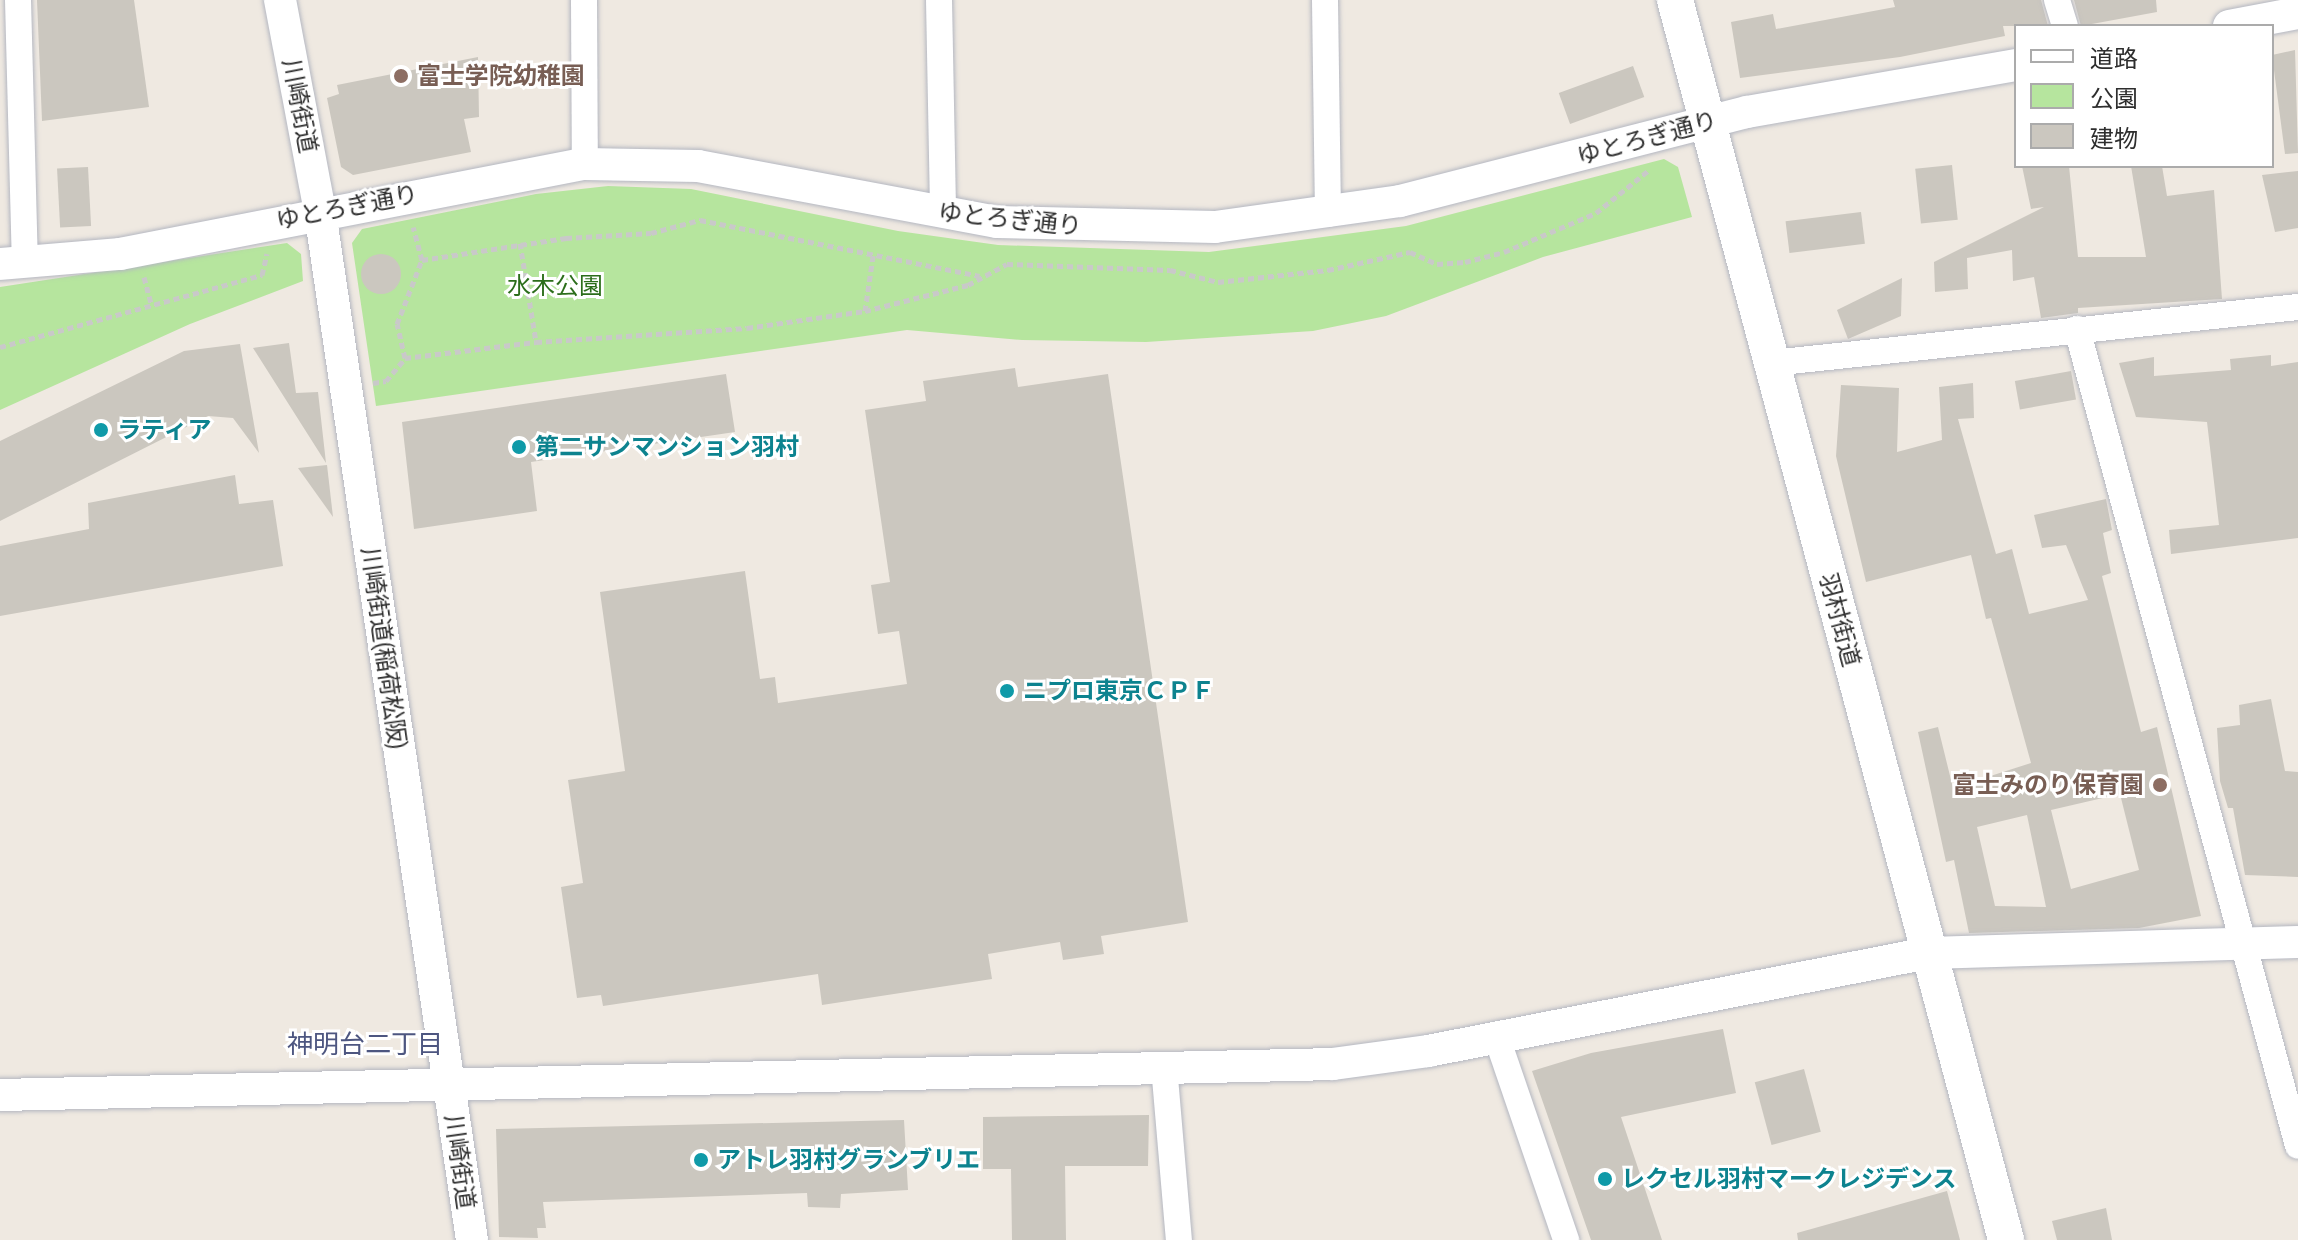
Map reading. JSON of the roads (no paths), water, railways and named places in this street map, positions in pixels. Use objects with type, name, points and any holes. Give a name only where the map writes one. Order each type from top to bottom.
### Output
[{"type":"main road","name":"羽村街道","points":[[1675,0],[2006,1240]]},
{"type":"street","points":[[13,263],[18,0]]},
{"type":"street","name":"川崎街道","points":[[280,0],[320,212]]},
{"type":"street","points":[[584,0],[585,164]]},
{"type":"street","points":[[939,0],[943,214]]},
{"type":"street","points":[[1325,0],[1328,214]]},
{"type":"street","points":[[2057,0],[2064,24]]},
{"type":"street","points":[[2240,24],[2298,13]]},
{"type":"street","name":"ゆとろぎ通り","points":[[13,263],[120,254],[263,223],[585,164],[698,166],[943,214],[1146,229],[1328,214],[1439,192],[1709,122],[2014,65]]},
{"type":"street","name":"川崎街道(稲荷松阪)","points":[[320,212],[449,1083]]},
{"type":"street","points":[[1772,363],[2298,307]]},
{"type":"street","points":[[2077,329],[2298,1146]]},
{"type":"street","points":[[0,1095],[1356,1062],[1928,953],[2298,942]]},
{"type":"street","points":[[1496,1035],[1566,1240]]},
{"type":"street","points":[[1164,1066],[1179,1240]]},
{"type":"street","name":"川崎街道","points":[[449,1083],[472,1240]]},
{"type":"place","name":"富士学院幼稚園","points":[[401,76]]},
{"type":"place","name":"ラティア","points":[[101,430]]},
{"type":"place","name":"第二サンマンション羽村","points":[[519,447]]},
{"type":"place","name":"ニプロ東京ＣＰＦ","points":[[1007,691]]},
{"type":"place","name":"富士みのり保育園","points":[[2160,785]]},
{"type":"place","name":"アトレ羽村グランブリエ","points":[[701,1160]]},
{"type":"place","name":"レクセル羽村マークレジデンス","points":[[1605,1179]]},
{"type":"district","name":"神明台二丁目","points":[[365,1045]]},
{"type":"park label","name":"水木公園","points":[[555,286]]}]
